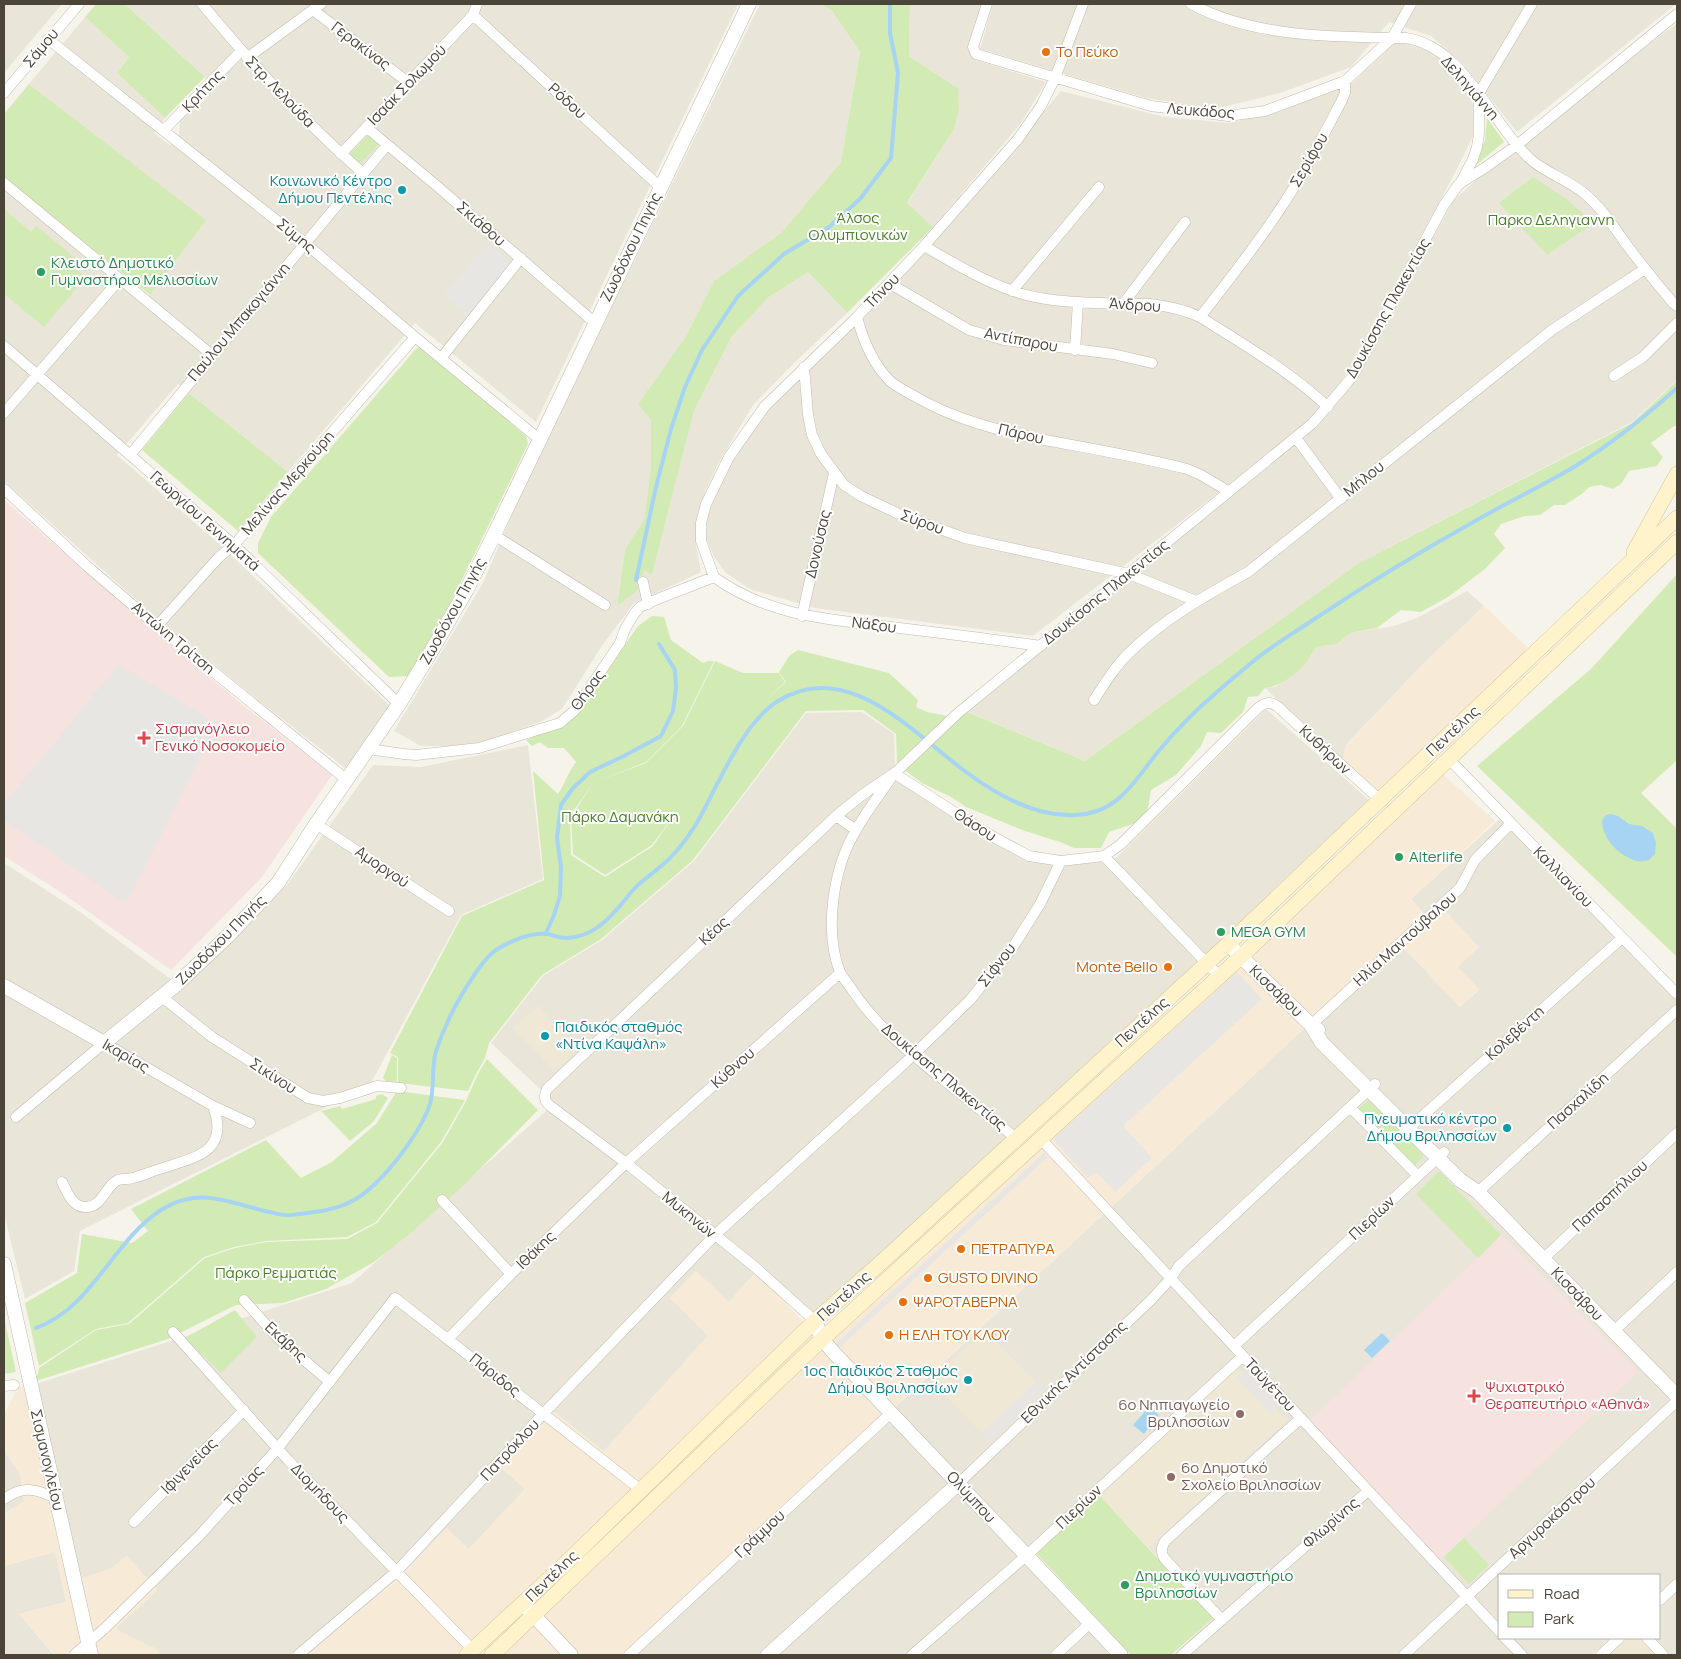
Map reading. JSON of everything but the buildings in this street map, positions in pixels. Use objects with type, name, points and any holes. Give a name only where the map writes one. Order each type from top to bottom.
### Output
[{"type":"main road","points":[[1674,480],[1673,499],[1677,510]]},
{"type":"main road","points":[[1625,568],[1674,480]]},
{"type":"main road","name":"Πεντέλης","points":[[470,1653],[815,1321],[1228,944],[1677,518]]},
{"type":"main road","name":"Πεντέλης","points":[[492,1655],[536,1615],[822,1338],[1241,957],[1677,542]]},
{"type":"street","name":"Σάμου","points":[[4,93],[79,4]]},
{"type":"street","name":"Στρ. Λελούδα","points":[[202,4],[272,86],[363,173]]},
{"type":"street","points":[[473,15],[476,4]]},
{"type":"street","name":"Ζωοδόχου Πηγής","points":[[16,1117],[178,984],[229,935],[278,882],[399,704],[454,612],[494,536],[660,186],[749,4]]},
{"type":"street","name":"Λευκάδος","points":[[987,4],[973,47],[976,54],[1151,106],[1228,116],[1264,111],[1345,81]]},
{"type":"street","name":"Τήνου","points":[[714,577],[701,541],[701,522],[706,504],[729,458],[765,406],[890,283],[1018,139],[1041,106],[1055,78],[1083,4]]},
{"type":"street","name":"Δεληγιάννη","points":[[1191,4],[1221,18],[1258,27],[1317,34],[1414,39],[1432,47],[1457,68],[1479,93],[1528,158],[1586,195],[1609,220],[1645,269],[1677,306]]},
{"type":"street","points":[[1345,81],[1392,38],[1410,4]]},
{"type":"street","points":[[1459,184],[1477,147],[1479,134],[1479,93],[1532,4]]},
{"type":"street","name":"Κρήτης","points":[[164,130],[244,54],[317,7]]},
{"type":"street","name":"Γερακίνας","points":[[317,7],[410,83]]},
{"type":"street","name":"Δουκίσσης Πλακεντίας","points":[[1016,1138],[886,1031],[863,1006],[840,973],[835,952],[832,924],[833,897],[842,864],[856,830],[895,773],[955,716],[1313,423],[1328,407],[1356,370],[1444,205],[1459,184],[1486,168],[1517,145],[1677,14]]},
{"type":"street","name":"Ισαάκ Σολωμού","points":[[341,154],[473,15]]},
{"type":"street","name":"Ρόδου","points":[[473,15],[660,186]]},
{"type":"street","name":"Σύμης","points":[[48,39],[305,243],[539,439]]},
{"type":"street","name":"Σερίφου","points":[[1200,317],[1249,254],[1313,156],[1345,93],[1345,81]]},
{"type":"street","name":"Σκιάθου","points":[[366,127],[595,323]]},
{"type":"street","name":"Παύλου Μπακογιάννη","points":[[130,455],[387,145]]},
{"type":"street","points":[[4,183],[212,355]]},
{"type":"street","points":[[1012,291],[1099,187]]},
{"type":"street","points":[[1123,304],[1185,222]]},
{"type":"street","name":"Άνδρου","points":[[924,246],[964,269],[1012,291],[1046,299],[1078,302],[1156,304],[1200,317],[1276,364],[1305,386],[1328,407]]},
{"type":"street","points":[[442,357],[521,258]]},
{"type":"street","name":"Μήλου","points":[[1094,700],[1130,652],[1148,635],[1196,601],[1248,572],[1552,330],[1645,269]]},
{"type":"street","points":[[4,413],[120,278]]},
{"type":"street","name":"Αντίπαρου","points":[[890,283],[969,330],[1004,340],[1113,354],[1152,363]]},
{"type":"street","name":"Αντίπαρου","points":[[1075,350],[1078,302]]},
{"type":"street","name":"Πάρου","points":[[857,317],[860,330],[880,370],[891,382],[927,404],[956,417],[1008,432],[1187,469],[1228,491]]},
{"type":"street","points":[[1614,376],[1643,357],[1677,322]]},
{"type":"street","name":"Μελίνας Μερκούρη","points":[[157,626],[219,557],[234,545],[415,337]]},
{"type":"street","name":"Γεωργίου Γεννηματά","points":[[4,346],[234,545],[399,704]]},
{"type":"street","name":"Σύρου","points":[[804,367],[808,416],[812,435],[821,454],[834,473],[844,485],[862,496],[902,516],[965,538],[1129,574],[1196,601]]},
{"type":"street","points":[[1296,438],[1341,499]]},
{"type":"street","name":"Δονούσας","points":[[802,616],[834,473]]},
{"type":"street","name":"Αντώνη Τρίτση","points":[[4,489],[87,566],[157,626],[348,780]]},
{"type":"street","points":[[494,536],[606,605]]},
{"type":"street","name":"Θήρας","points":[[368,749],[416,755],[479,748],[560,723],[574,712],[620,643],[625,629],[640,607],[714,577]]},
{"type":"street","name":"Νάξου","points":[[714,577],[729,588],[751,599],[802,616],[1041,646]]},
{"type":"street","points":[[643,582],[648,604]]},
{"type":"street","name":"Κυθήρων","points":[[1104,856],[1120,845],[1258,708],[1269,702],[1278,707],[1380,800]]},
{"type":"street","name":"Καλλιανίου","points":[[1449,759],[1677,994]]},
{"type":"street","name":"Κέας","points":[[546,1101],[544,1096],[547,1089],[836,816],[862,795],[895,773]]},
{"type":"street","name":"Θάσου","points":[[895,773],[1014,850],[1029,856],[1061,861]]},
{"type":"street","points":[[836,816],[856,830]]},
{"type":"street","name":"Ηλία Μαντούβαλου","points":[[1311,1025],[1460,888],[1475,860],[1511,822]]},
{"type":"street","name":"Αμοργού","points":[[316,824],[448,911]]},
{"type":"street","points":[[1061,861],[1104,856],[1219,976]]},
{"type":"street","name":"Σίφνου","points":[[715,1236],[913,1055],[970,1000],[1012,947],[1040,904],[1061,861]]},
{"type":"street","name":"Κολεβέντη","points":[[1412,1126],[1622,938]]},
{"type":"street","points":[[1228,944],[1241,957]]},
{"type":"street","name":"Κισσάβου","points":[[1241,957],[1311,1025],[1328,1037],[1372,1087],[1441,1155],[1460,1180],[1478,1192],[1677,1396]]},
{"type":"street","name":"Κύθνου","points":[[626,1163],[840,973]]},
{"type":"street","name":"Ικαρίας","points":[[4,986],[213,1106],[250,1123]]},
{"type":"street","name":"Σικίνου","points":[[162,997],[212,1037],[308,1098],[323,1101],[340,1098],[377,1086],[401,1088]]},
{"type":"street","name":"Πασχαλίδη","points":[[1478,1192],[1677,1010]]},
{"type":"street","name":"Εθνικής Αντίστασης","points":[[768,1655],[958,1484],[1145,1305],[1171,1278],[1178,1266],[1372,1087]]},
{"type":"street","name":"Μυκηνών","points":[[546,1101],[761,1272],[815,1321],[822,1338]]},
{"type":"street","points":[[62,1182],[73,1202],[81,1207],[88,1208],[95,1205],[116,1181],[134,1178],[200,1156],[210,1147],[215,1137],[217,1117],[213,1106]]},
{"type":"street","points":[[1350,1107],[1418,1176]]},
{"type":"street","name":"Παπασπήλιου","points":[[1544,1260],[1677,1132]]},
{"type":"street","name":"Ταϋγέτου","points":[[1040,1138],[1498,1630]]},
{"type":"street","name":"Πιερίων","points":[[1234,1346],[1441,1155]]},
{"type":"street","name":"Ιθάκης","points":[[448,1339],[511,1274],[626,1163]]},
{"type":"street","points":[[442,1200],[511,1274]]},
{"type":"street","name":"Πατρόκλου","points":[[298,1655],[397,1571],[544,1413],[715,1236]]},
{"type":"street","name":"Σισμανογλείου","points":[[4,1264],[7,1297],[30,1382],[90,1649]]},
{"type":"street","points":[[1614,1331],[1677,1272]]},
{"type":"street","name":"Πάριδος","points":[[395,1298],[641,1490]]},
{"type":"street","name":"Τροίας","points":[[74,1655],[90,1649],[200,1535],[278,1448],[395,1298]]},
{"type":"street","name":"Εκάβης","points":[[244,1300],[278,1338],[330,1382]]},
{"type":"street","name":"Διομήδους","points":[[173,1332],[288,1460],[397,1571],[470,1653]]},
{"type":"street","name":"Ολύμπου","points":[[822,1338],[835,1354],[1121,1655]]},
{"type":"street","name":"Πιερίων","points":[[912,1655],[1026,1556],[1243,1356]]},
{"type":"street","name":"Αργυροκάστρου","points":[[1404,1655],[1677,1401]]},
{"type":"street","name":"Ιφιγενείας","points":[[134,1522],[244,1410]]},
{"type":"street","name":"Γράμμου","points":[[629,1655],[891,1413]]},
{"type":"street","points":[[1222,1620],[1164,1558],[1162,1546],[1165,1541],[1301,1418]]},
{"type":"street","points":[[4,1499],[16,1492],[29,1489],[56,1498]]},
{"type":"street","name":"Φλωρίνης","points":[[1182,1655],[1368,1490]]},
{"type":"street","points":[[1661,1599],[1677,1584]]},
{"type":"street","points":[[523,1604],[578,1655]]},
{"type":"street","points":[[536,1615],[571,1655]]},
{"type":"street","points":[[1056,1655],[1090,1623]]},
{"type":"street","points":[[1507,1639],[1522,1655]]},
{"type":"street","points":[[1601,1655],[1618,1639]]},
{"type":"street","points":[[1648,1639],[1663,1655]]},
{"type":"shaded area","points":[[4,4],[62,4],[4,73]]},
{"type":"shaded area","points":[[125,4],[738,4],[536,422],[415,323],[288,472],[178,384],[117,455],[218,543],[392,708],[349,771],[153,615],[4,481],[4,189],[143,304],[205,220],[29,84],[85,17],[129,57],[117,73],[165,118],[154,133],[170,145],[179,135],[180,121],[214,85]]},
{"type":"shaded area","points":[[760,4],[820,4],[832,11],[860,52],[841,162],[782,232],[714,281],[685,338],[651,420],[651,467],[644,520],[625,549],[617,605],[644,569],[652,575],[694,411],[732,336],[769,297],[808,272],[847,313],[753,405],[719,462],[705,492],[696,519],[696,546],[701,572],[634,603],[601,647],[562,709],[540,722],[473,746],[421,746],[394,731],[483,583],[524,487]]},
{"type":"shaded area","points":[[910,4],[982,4],[968,49],[975,60],[1046,82],[1021,123],[933,227],[907,204],[954,129],[958,88],[909,56]]},
{"type":"shaded area","points":[[993,4],[1676,4],[1517,132],[1462,63],[1431,36],[1389,22],[1351,67],[1280,93],[1215,109],[1146,98],[980,49]]},
{"type":"shaded area","points":[[1677,23],[1677,380],[1632,422],[1359,563],[1085,761],[966,711],[1231,494],[1304,438],[1349,389],[1454,200],[1495,163]]},
{"type":"shaded area","points":[[1397,41],[1435,53],[1457,75],[1473,103],[1473,136],[1351,366],[1322,411],[1033,636],[814,608],[750,589],[726,573],[714,557],[706,538],[708,513],[727,471],[756,423],[936,240],[1061,91],[1165,117],[1229,123],[1280,111],[1352,83]]},
{"type":"shaded area","points":[[488,243],[511,263],[468,316],[444,294]]},
{"type":"shaded area","name":"Σισμανόγλειο Γενικό Νοσοκομείο","points":[[4,500],[148,626],[238,701],[332,775],[262,877],[171,970],[62,893],[4,856]]},
{"type":"shaded area","points":[[1467,591],[1484,606],[1423,664],[1346,745],[1342,761],[1265,688],[1275,687],[1312,655],[1316,647],[1337,644],[1350,633],[1394,626],[1417,618]]},
{"type":"shaded area","points":[[1484,606],[1527,647],[1528,651],[1379,796],[1342,761],[1346,746],[1423,664]]},
{"type":"shaded area","points":[[119,664],[217,724],[126,904],[4,820],[4,804]]},
{"type":"shaded area","points":[[1266,709],[1371,802],[812,1320],[756,1272],[729,1302],[696,1271],[670,1298],[708,1336],[604,1451],[554,1412],[502,1468],[525,1489],[469,1549],[446,1529],[401,1576],[308,1655],[160,1655],[156,1649],[115,1629],[157,1590],[127,1556],[112,1568],[80,1580],[36,1384],[352,1283],[555,1103],[491,1043],[543,976],[602,940],[694,861],[806,713],[862,712],[894,734],[895,764],[901,771],[920,785],[1031,853],[1116,858]]},
{"type":"shaded area","points":[[528,745],[543,879],[461,915],[370,1085],[80,1231],[74,1271],[25,1299],[4,1213],[4,863],[80,912],[180,986],[287,885],[373,765],[421,767]]},
{"type":"shaded area","points":[[1441,773],[1495,821],[1411,899],[1432,922],[1445,911],[1479,947],[1458,967],[1479,989],[1460,1007],[1398,942],[626,1655],[308,1655],[401,1577],[447,1528],[469,1549],[525,1489],[503,1468],[555,1412],[604,1451],[708,1336],[670,1298],[696,1271],[729,1302],[757,1272],[824,1345]]},
{"type":"shaded area","points":[[1503,816],[1677,996],[1677,1655],[1658,1655],[1643,1639],[1661,1639],[1661,1574],[1498,1574],[1498,1639],[1611,1639],[1592,1655],[1173,1655],[1213,1618],[1148,1547],[1286,1420],[1036,1553],[1109,1655],[627,1655],[1398,942],[1460,1007],[1479,990],[1458,967],[1479,947],[1445,911],[1432,922],[1411,899]]},
{"type":"shaded area","points":[[1237,972],[1262,999],[1123,1126],[1152,1158],[1115,1192],[1096,1172],[1088,1178],[1053,1139]]},
{"type":"shaded area","points":[[539,1006],[578,1049],[554,1071],[513,1028]]},
{"type":"shaded area","points":[[1044,1153],[1048,1157],[838,1349],[834,1345]]},
{"type":"shaded area","name":"Ψυχιατρικό Θεραπευτήριο «Αθηνά»","points":[[1501,1235],[1638,1372],[1440,1560],[1310,1420]]},
{"type":"shaded area","points":[[985,1330],[1036,1382],[982,1433],[931,1380]]},
{"type":"shaded area","name":"6ο Δημοτικό Σχολείο Βριλησσίων","points":[[1237,1368],[1286,1420],[1148,1547],[1099,1495]]},
{"type":"shaded area","points":[[1245,1371],[1278,1406],[1270,1414],[1237,1378]]},
{"type":"shaded area","points":[[1036,1382],[1044,1390],[990,1442],[982,1433]]},
{"type":"shaded area","points":[[36,1384],[80,1579],[112,1568],[127,1556],[157,1591],[115,1629],[156,1649],[160,1655],[55,1655],[19,1614],[66,1602],[55,1552],[4,1566],[4,1515],[24,1501],[20,1474],[4,1451],[4,1414],[19,1387]]},
{"type":"shaded area","points":[[4,1451],[20,1474],[24,1501],[4,1514]]},
{"type":"shaded area","points":[[55,1552],[66,1602],[19,1614],[54,1655],[4,1655],[4,1566]]},
{"type":"shaded area","points":[[1625,1639],[1643,1639],[1658,1655],[1607,1655]]},
{"type":"green space","points":[[96,4],[125,4],[205,77],[165,118],[117,73],[129,57],[85,17]]},
{"type":"green space","name":"Άλσος Ολυμπιονικών","points":[[820,4],[910,4],[909,56],[958,88],[959,109],[954,129],[907,203],[933,227],[847,313],[808,272],[769,297],[732,336],[694,411],[652,575],[644,570],[637,591],[617,606],[625,549],[644,520],[651,467],[651,420],[638,404],[685,338],[714,281],[782,232],[841,162],[860,52],[832,11]]},
{"type":"green space","points":[[29,84],[206,220],[150,295],[4,178],[4,114]]},
{"type":"green space","points":[[1487,118],[1504,142],[1475,166],[1485,140]]},
{"type":"green space","points":[[368,135],[378,145],[359,165],[349,155]]},
{"type":"green space","name":"Παρκο Δεληγιαννη","points":[[1533,177],[1565,198],[1594,223],[1547,255],[1499,203]]},
{"type":"green space","name":"Κλειστό Δημοτικό Γυμναστήριο Μελισσίων","points":[[4,209],[31,232],[36,226],[78,260],[73,267],[86,277],[44,327],[4,294]]},
{"type":"green space","points":[[420,346],[526,436],[528,444],[458,588],[411,676],[389,677],[258,553],[258,543],[271,517]]},
{"type":"green space","points":[[1677,381],[1677,426],[1674,426],[1651,443],[1663,457],[1657,466],[1629,471],[1621,484],[1613,489],[1601,485],[1589,487],[1565,505],[1554,505],[1540,515],[1525,516],[1501,524],[1494,534],[1505,548],[1485,569],[1448,597],[1421,612],[1401,610],[1377,628],[1350,633],[1337,644],[1316,647],[1295,674],[1280,683],[1265,688],[1258,696],[1248,697],[1243,712],[1221,733],[1207,732],[1201,746],[1176,775],[1151,790],[1147,814],[1136,823],[1109,832],[1101,848],[1074,848],[1022,830],[966,807],[951,797],[922,783],[903,769],[965,711],[1085,761],[1359,563],[1632,423]]},
{"type":"green space","points":[[189,393],[288,472],[238,531],[142,450]]},
{"type":"green space","points":[[1677,574],[1677,760],[1641,793],[1677,829],[1677,957],[1477,766],[1591,669]]},
{"type":"green space","name":"Πάρκο Δαμανάκη","points":[[652,616],[664,617],[671,640],[703,663],[714,661],[682,726],[646,762],[600,780],[646,763],[683,726],[715,661],[743,673],[779,673],[785,682],[767,699],[786,682],[779,672],[790,655],[798,650],[889,673],[918,700],[916,707],[927,712],[947,716],[897,764],[896,734],[863,710],[806,711],[693,860],[601,939],[542,975],[489,1043],[485,1058],[468,1091],[398,1083],[398,1057],[390,1053],[462,916],[544,880],[533,771],[558,794],[576,762],[564,748],[548,748],[540,742],[532,746],[526,740],[562,725],[577,714],[638,626]],"holes":[[[593,783],[571,817],[573,854],[605,875],[652,845],[675,814],[653,846],[605,877],[571,855],[570,816]]]},
{"type":"green space","points":[[392,1055],[397,1058],[397,1082],[386,1081],[383,1078]]},
{"type":"green space","name":"Πάρκο Ρεμματιάς","points":[[487,1059],[538,1110],[464,1185],[412,1232],[374,1262],[326,1289],[283,1303],[236,1305],[168,1339],[36,1381],[39,1368],[96,1330],[129,1324],[205,1258],[235,1248],[266,1242],[347,1239],[377,1223],[443,1142]]},
{"type":"green space","points":[[397,1091],[465,1100],[441,1142],[376,1222],[347,1237],[266,1241],[234,1247],[204,1257],[128,1323],[96,1329],[39,1366],[25,1303],[77,1273],[82,1234],[132,1243],[148,1231],[131,1209],[266,1140],[301,1178],[332,1162],[377,1123]]},
{"type":"green space","points":[[382,1094],[388,1098],[374,1121],[350,1141],[321,1111],[340,1106],[342,1109],[376,1099],[376,1096]]},
{"type":"green space","points":[[1369,1100],[1424,1156],[1414,1166],[1358,1109]]},
{"type":"green space","points":[[1439,1171],[1501,1235],[1478,1258],[1416,1194]]},
{"type":"green space","points":[[235,1310],[257,1337],[221,1373],[185,1338]]},
{"type":"green space","points":[[4,1317],[16,1372],[4,1374]]},
{"type":"green space","name":"Δημοτικό γυμναστήριο Βριλησσίων","points":[[1099,1495],[1213,1618],[1171,1655],[1131,1655],[1036,1553]]},
{"type":"green space","points":[[1464,1538],[1489,1565],[1469,1584],[1444,1557]]},
{"type":"water","points":[[1606,815],[1618,816],[1629,824],[1642,826],[1653,833],[1656,843],[1655,854],[1649,860],[1630,859],[1613,846],[1605,834],[1602,820]]},
{"type":"water","points":[[1382,1333],[1390,1341],[1372,1358],[1364,1350]]},
{"type":"water","points":[[1149,1407],[1159,1415],[1144,1434],[1133,1425]]},
{"type":"waterway","points":[[636,580],[656,487],[671,429],[685,387],[702,350],[738,296],[784,254],[829,227],[860,199],[891,158],[898,73],[890,33],[890,4]]},
{"type":"waterway","points":[[36,1328],[55,1318],[72,1305],[88,1290],[144,1223],[161,1210],[175,1203],[201,1197],[213,1198],[278,1214],[290,1215],[336,1208],[360,1197],[399,1157],[421,1125],[430,1104],[436,1051],[458,1001],[485,960],[496,950],[521,938],[534,934],[550,934],[563,938],[579,936],[594,930],[603,923],[641,882],[665,863],[683,842],[695,826],[741,741],[765,711],[778,701],[804,690],[830,688],[855,694],[879,706],[902,721],[978,781],[1017,803],[1060,815],[1090,813],[1103,809],[1114,802],[1132,785],[1164,745],[1194,713],[1251,663],[1351,595],[1410,559],[1574,467],[1627,430],[1677,388]]},
{"type":"waterway","points":[[546,933],[560,896],[561,867],[557,838],[561,805],[573,788],[590,772],[661,736],[673,711],[676,689],[675,670],[659,644]]},
{"type":"place","name":"Το Πεύκο","points":[[1046,52]]},
{"type":"place","name":"Κοινωνικό Κέντρο Δήμου Πεντέλης","points":[[402,190]]},
{"type":"place","name":"Κλειστό Δημοτικό Γυμναστήριο Μελισσίων","points":[[41,272]]},
{"type":"place","name":"Σισμανόγλειο Γενικό Νοσοκομείο","points":[[144,738]]},
{"type":"place","name":"Alterlife","points":[[1399,857]]},
{"type":"place","name":"ΜEGA GYM","points":[[1221,932]]},
{"type":"place","name":"Monte Bello","points":[[1168,967]]},
{"type":"place","name":"Παιδικός σταθμός «Ντίνα Καψάλη»","points":[[545,1036]]},
{"type":"place","name":"Πνευματικό κέντρο Δήμου Βριλησσίων","points":[[1507,1128]]},
{"type":"place","name":"ΠΕΤΡΑΠΥΡΑ","points":[[961,1249]]},
{"type":"place","name":"GUSTO DIVINO","points":[[928,1278]]},
{"type":"place","name":"ΨΑΡΟΤΑΒΕΡΝΑ","points":[[903,1302]]},
{"type":"place","name":"Η ΕΛΗ ΤΟΥ ΚΛΟΥ","points":[[889,1335]]},
{"type":"place","name":"1ος Παιδικός Σταθμός Δήμου Βριλησσίων","points":[[968,1380]]},
{"type":"place","name":"Ψυχιατρικό Θεραπευτήριο «Αθηνά»","points":[[1474,1396]]},
{"type":"place","name":"6ο Νηπιαγωγείο Βριλησσίων","points":[[1240,1414]]},
{"type":"place","name":"6ο Δημοτικό Σχολείο Βριλησσίων","points":[[1171,1477]]},
{"type":"place","name":"Δημοτικό γυμναστήριο Βριλησσίων","points":[[1125,1585]]}]
